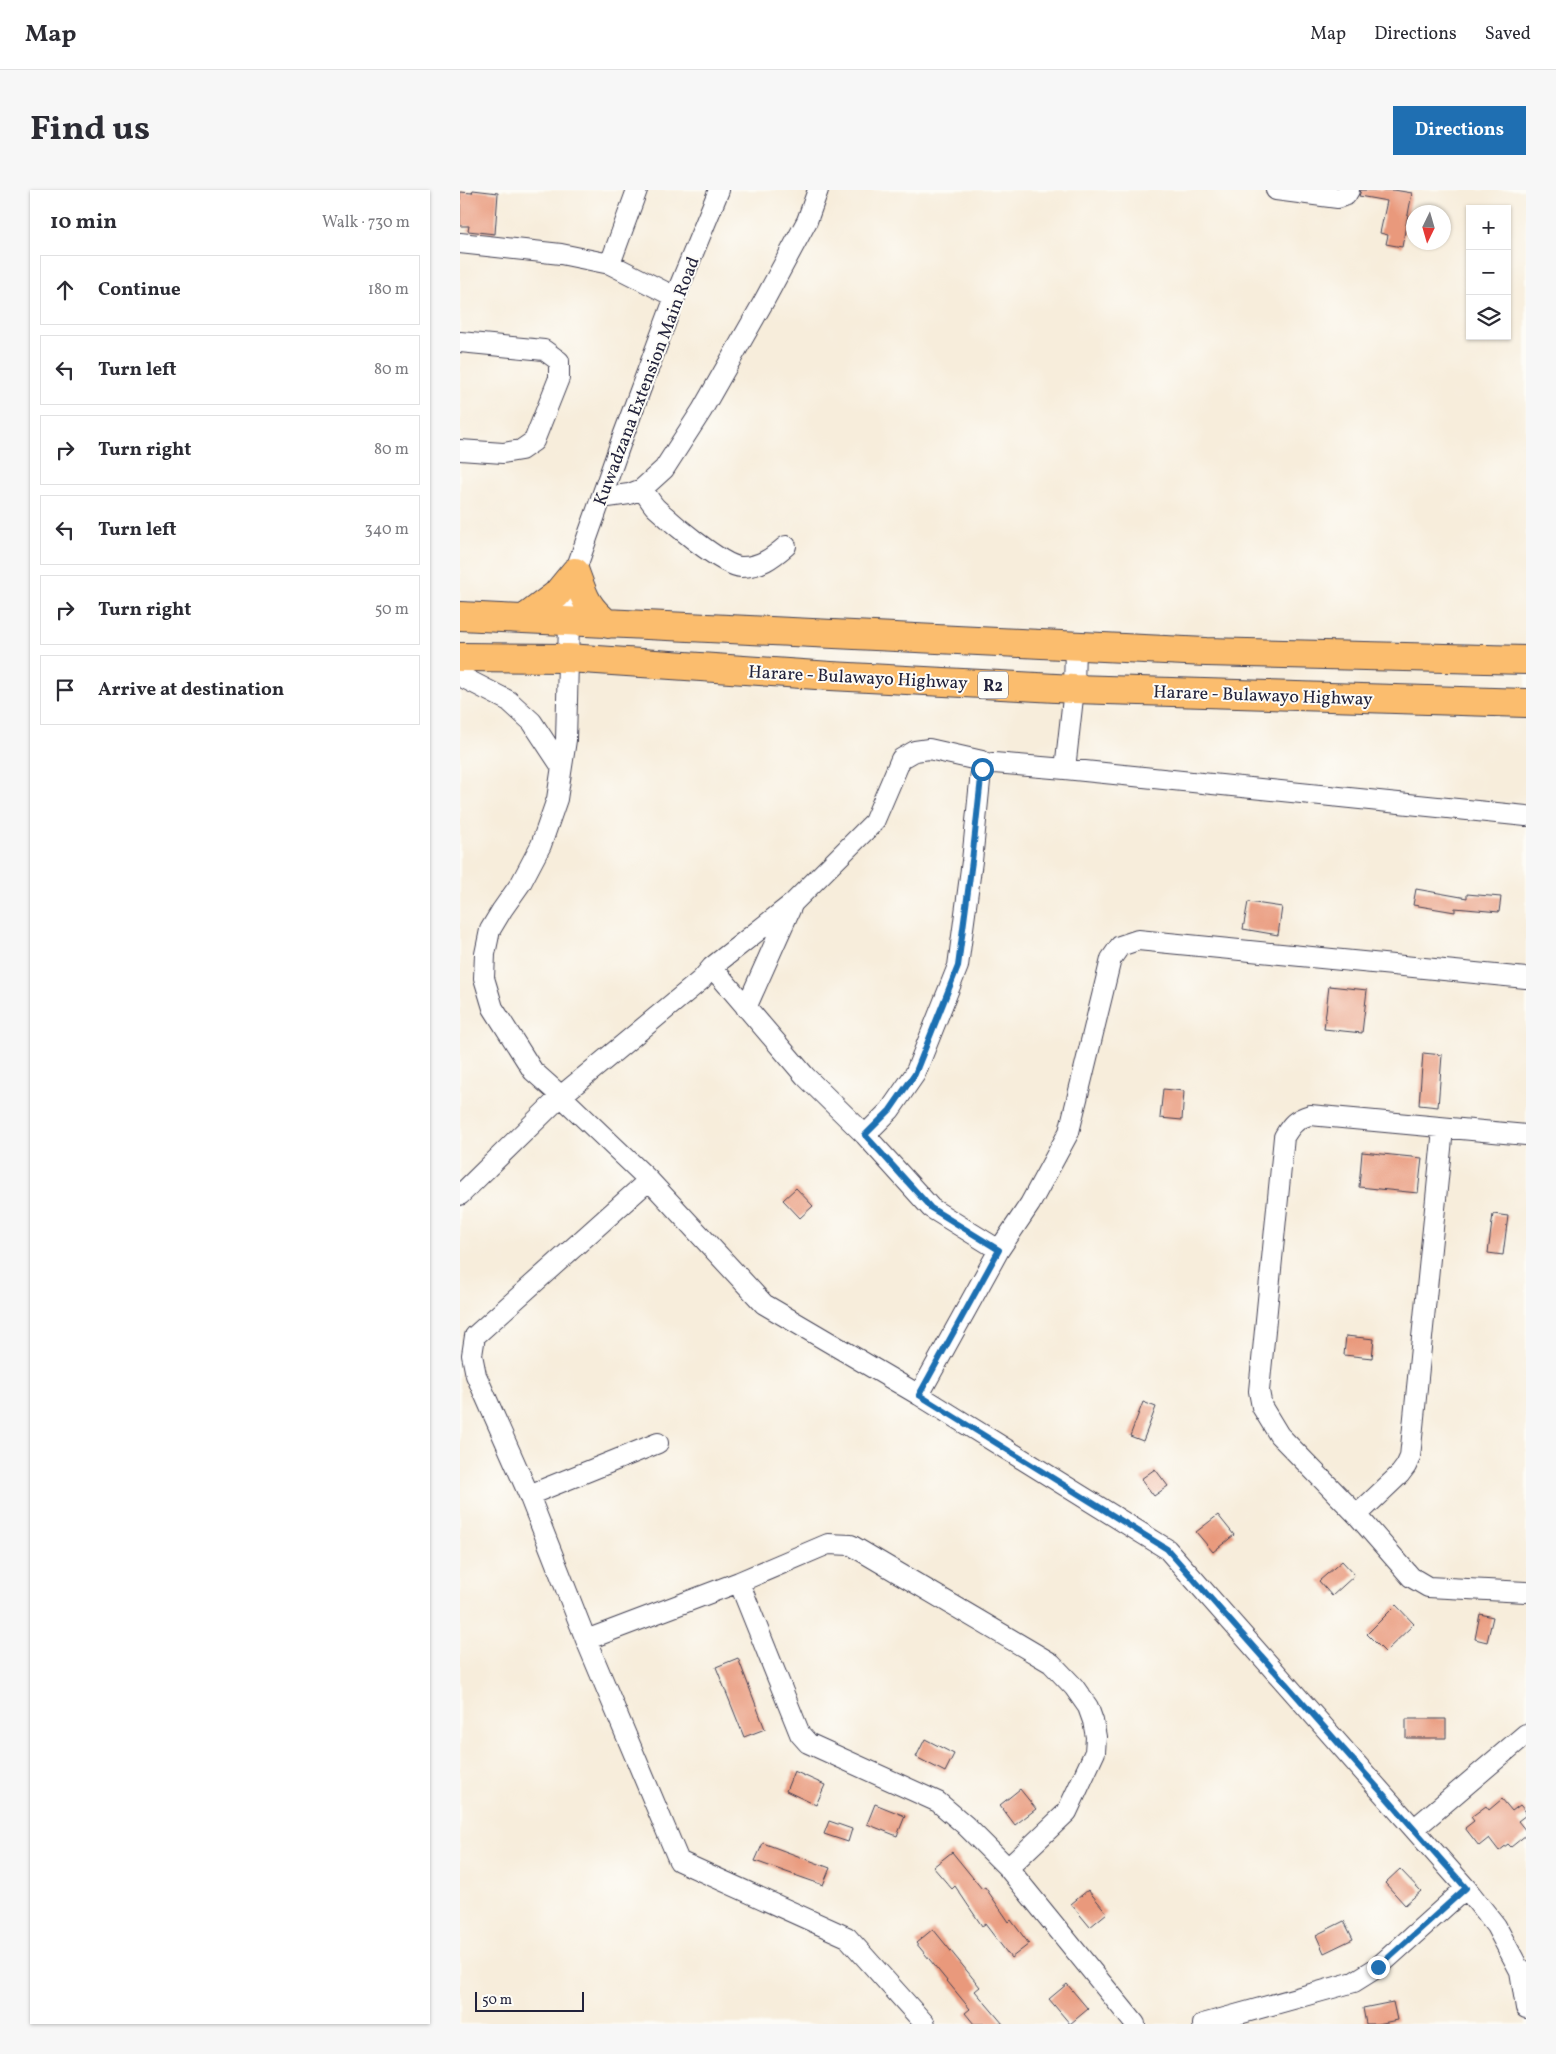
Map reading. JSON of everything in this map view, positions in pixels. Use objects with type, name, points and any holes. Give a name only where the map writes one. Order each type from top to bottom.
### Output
[{"type":"highway","points":[[524,619],[556,595],[575,572]]},
{"type":"highway","points":[[575,572],[584,598],[594,613],[608,624]]},
{"type":"highway","points":[[460,616],[1206,652],[1526,660]]},
{"type":"highway","name":"Harare - Bulawayo Highway","points":[[460,657],[568,658],[831,676],[1074,689],[1526,703]]},
{"type":"street","points":[[610,264],[637,190]]},
{"type":"street","name":"Kuwadzana Extension Main Road","points":[[719,190],[675,297],[575,572],[569,622],[568,717],[557,799],[542,845],[521,883],[490,930],[485,954],[484,978],[493,1008],[533,1071],[649,1180],[764,1304],[919,1395],[1167,1549],[1466,1888],[1496,1926],[1523,1971],[1526,2008]]},
{"type":"street","points":[[601,498],[629,494],[642,489],[664,469],[702,410],[807,221],[818,190]]},
{"type":"street","points":[[1276,190],[1338,198],[1349,190]]},
{"type":"street","points":[[460,243],[561,254],[610,264],[675,297]]},
{"type":"street","points":[[460,342],[544,350],[559,361],[559,378],[534,441],[521,450],[512,452],[460,450]]},
{"type":"street","points":[[642,489],[655,507],[713,555],[729,564],[741,567],[769,561],[786,546]]},
{"type":"street","points":[[1065,769],[1074,689],[1075,646]]},
{"type":"street","points":[[460,676],[509,701],[532,722],[561,766]]},
{"type":"street","points":[[460,1195],[561,1096],[700,980],[712,967],[793,903],[874,822],[901,759],[915,752],[929,749],[982,761],[986,764],[994,763],[1065,769],[1526,816]]},
{"type":"street","points":[[865,1135],[890,1110],[915,1074],[958,966],[972,861],[982,761]]},
{"type":"street","points":[[746,1008],[793,903]]},
{"type":"street","points":[[919,1395],[999,1250],[1030,1204],[1069,1132],[1111,959],[1120,946],[1138,940],[1526,978]]},
{"type":"street","points":[[712,967],[805,1076],[865,1135],[931,1208],[999,1250]]},
{"type":"street","points":[[1526,1135],[1443,1129],[1310,1115],[1299,1118],[1291,1125],[1284,1137],[1259,1391],[1262,1407],[1279,1435],[1356,1516],[1411,1578],[1428,1587],[1526,1592]]},
{"type":"street","points":[[1356,1516],[1400,1474],[1410,1457],[1443,1129]]},
{"type":"street","points":[[649,1180],[476,1336],[472,1355],[476,1375],[529,1495],[586,1640],[678,1861],[847,1937],[925,2024]]},
{"type":"street","points":[[529,1495],[658,1442]]},
{"type":"street","points":[[586,1640],[739,1582],[828,1544],[851,1545],[1051,1663],[1074,1687],[1088,1707],[1096,1737],[1095,1752],[1067,1812],[1008,1868]]},
{"type":"street","points":[[739,1582],[800,1734],[804,1739],[938,1802],[965,1825],[1008,1868],[1135,2024]]},
{"type":"street","points":[[1414,1829],[1526,1734]]},
{"type":"street","points":[[1203,2024],[1354,1982],[1378,1967],[1466,1888]]},
{"type":"building","points":[[473,190],[498,193],[495,234],[468,231],[469,226],[460,226],[460,192],[472,193]]},
{"type":"building","points":[[1361,190],[1394,190],[1412,193],[1410,205],[1406,205],[1406,225],[1402,247],[1386,244],[1388,235],[1380,233],[1387,201],[1359,196]]},
{"type":"building","points":[[1416,889],[1467,898],[1467,894],[1501,897],[1499,912],[1455,908],[1455,912],[1413,905]]},
{"type":"building","points":[[1248,902],[1282,907],[1278,935],[1243,929]]},
{"type":"building","points":[[1329,986],[1367,990],[1362,1033],[1324,1029]]},
{"type":"building","points":[[1423,1053],[1442,1055],[1438,1107],[1419,1105]]},
{"type":"building","points":[[1163,1089],[1184,1091],[1182,1120],[1160,1118]]},
{"type":"building","points":[[1362,1152],[1422,1158],[1418,1193],[1359,1187]]},
{"type":"building","points":[[796,1188],[813,1206],[800,1218],[783,1200]]},
{"type":"building","points":[[1493,1214],[1508,1216],[1503,1255],[1488,1253]]},
{"type":"building","points":[[1346,1336],[1374,1339],[1372,1358],[1344,1355]]},
{"type":"building","points":[[1143,1402],[1156,1407],[1143,1441],[1130,1436]]},
{"type":"building","points":[[1155,1469],[1168,1486],[1154,1496],[1141,1479]]},
{"type":"building","points":[[1218,1515],[1234,1535],[1213,1552],[1196,1532]]},
{"type":"building","points":[[1342,1561],[1355,1575],[1332,1596],[1319,1581]]},
{"type":"building","points":[[1396,1605],[1414,1624],[1385,1652],[1367,1634]]},
{"type":"building","points":[[1480,1614],[1493,1617],[1487,1642],[1475,1639]]},
{"type":"building","points":[[738,1658],[765,1729],[744,1737],[716,1667]]},
{"type":"building","points":[[1406,1719],[1446,1719],[1446,1738],[1406,1738]]},
{"type":"building","points":[[925,1739],[954,1754],[945,1772],[916,1757]]},
{"type":"building","points":[[794,1771],[825,1785],[816,1805],[786,1791]]},
{"type":"building","points":[[1020,1789],[1036,1809],[1015,1825],[1000,1805]]},
{"type":"building","points":[[1502,1799],[1512,1811],[1520,1805],[1526,1812],[1526,1815],[1518,1821],[1526,1831],[1526,1835],[1511,1847],[1508,1844],[1499,1851],[1489,1838],[1479,1846],[1465,1828],[1474,1821],[1471,1817],[1486,1806],[1489,1810]]},
{"type":"building","points":[[875,1804],[905,1816],[897,1836],[867,1824]]},
{"type":"building","points":[[829,1821],[852,1829],[848,1842],[824,1834]]},
{"type":"building","points":[[763,1843],[830,1868],[823,1885],[755,1861]]},
{"type":"building","points":[[952,1852],[982,1889],[985,1887],[1009,1922],[1011,1920],[1029,1944],[1011,1958],[985,1924],[982,1926],[955,1886],[952,1889],[933,1867]]},
{"type":"building","points":[[1400,1869],[1421,1891],[1405,1905],[1385,1883]]},
{"type":"building","points":[[1088,1890],[1107,1913],[1090,1927],[1071,1904]]},
{"type":"building","points":[[1344,1921],[1353,1939],[1324,1953],[1316,1935]]},
{"type":"building","points":[[933,1929],[980,1987],[975,1991],[1003,2024],[974,2024],[965,2013],[970,2009],[916,1943]]},
{"type":"building","points":[[1067,1984],[1088,2009],[1070,2024],[1049,1999]]},
{"type":"building","points":[[1393,2002],[1397,2020],[1378,2024],[1366,2024],[1363,2008]]},
{"type":"route","points":[[982,769],[980,773],[972,861],[958,966],[915,1074],[890,1110],[865,1135],[931,1208],[999,1250],[919,1395],[1167,1549],[1466,1888],[1378,1967]]}]
